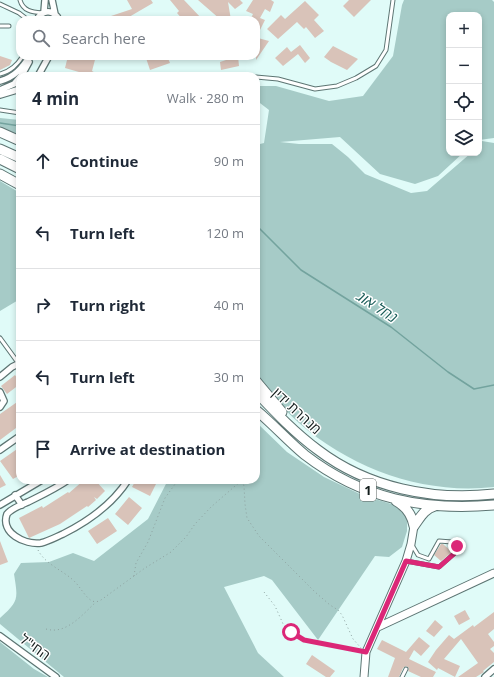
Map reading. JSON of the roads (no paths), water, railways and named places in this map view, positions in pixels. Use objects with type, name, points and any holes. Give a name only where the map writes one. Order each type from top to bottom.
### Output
[{"type":"highway","points":[[0,132],[16,139]]},
{"type":"highway","points":[[0,149],[16,156]]},
{"type":"highway","points":[[0,159],[16,167]]},
{"type":"highway","points":[[0,174],[16,183]]},
{"type":"highway","points":[[260,386],[297,430],[319,450]]},
{"type":"highway","name":"מנהרת ידין","points":[[260,396],[284,421],[319,450]]},
{"type":"highway","name":"1","points":[[260,413],[300,450],[327,470],[353,484],[390,498],[413,504],[450,507],[494,505]]},
{"type":"highway","name":"1","points":[[319,450],[375,481],[394,487],[450,496],[494,494]]},
{"type":"highway","points":[[390,498],[408,511],[413,518],[414,526]]},
{"type":"highway","points":[[414,526],[428,508],[436,506]]},
{"type":"street","points":[[40,16],[43,13],[45,0]]},
{"type":"street","points":[[43,13],[48,12],[55,14],[52,0]]},
{"type":"street","points":[[18,72],[28,60]]},
{"type":"street","points":[[23,72],[29,60]]},
{"type":"street","points":[[40,72],[47,60]]},
{"type":"street","points":[[0,81],[16,74]]},
{"type":"street","points":[[0,87],[16,79]]},
{"type":"street","points":[[0,90],[16,82]]},
{"type":"street","points":[[2,95],[16,90]]},
{"type":"street","points":[[0,377],[16,365]]},
{"type":"street","points":[[0,392],[4,401],[0,407]]},
{"type":"street","points":[[0,450],[16,439]]},
{"type":"street","points":[[0,505],[35,484]]},
{"type":"street","points":[[63,484],[12,509],[3,520],[4,530],[9,536],[29,543],[50,540],[101,511],[120,492],[125,484]]},
{"type":"street","points":[[15,495],[22,505]]},
{"type":"street","points":[[364,677],[366,652],[406,561],[414,526]]},
{"type":"street","points":[[378,627],[494,573]]},
{"type":"street","name":"החי\"ל","points":[[0,636],[56,677]]},
{"type":"street","points":[[485,677],[494,668]]},
{"type":"lane","points":[[20,0],[22,6],[31,12],[43,13]]},
{"type":"lane","points":[[260,77],[278,79],[315,89],[337,86],[356,78],[376,66],[386,50],[393,0]]},
{"type":"lane","points":[[0,4],[23,16]]},
{"type":"lane","points":[[0,26],[9,26]]},
{"type":"lane","points":[[0,74],[10,71],[20,60]]},
{"type":"lane","points":[[0,110],[16,112]]},
{"type":"lane","points":[[0,338],[16,359]]},
{"type":"lane","points":[[406,561],[439,567],[456,552],[457,546],[452,542],[439,541],[429,559],[418,555],[411,544]]},
{"type":"lane","points":[[402,677],[406,669]]},
{"type":"waterway","name":"נחל אוג","points":[[0,123],[16,125]]},
{"type":"waterway","name":"נחל אוג","points":[[260,229],[301,270],[391,327],[448,372],[474,389],[494,385]]}]
